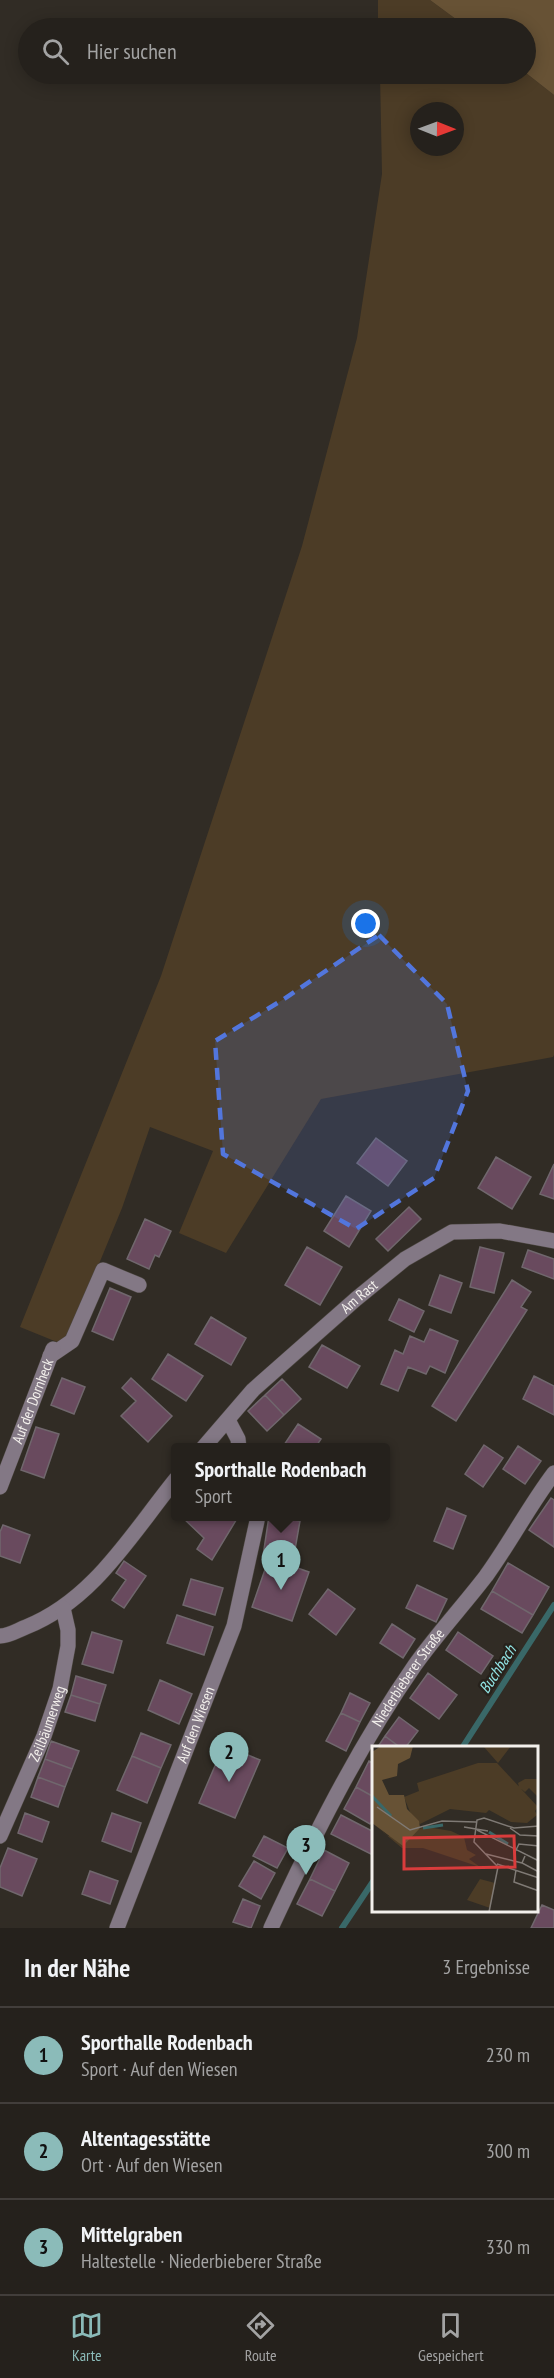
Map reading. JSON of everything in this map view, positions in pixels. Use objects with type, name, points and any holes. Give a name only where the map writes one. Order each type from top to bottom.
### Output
[{"type":"street","name":"Am Rast","points":[[207,1443],[254,1390],[356,1299],[405,1259],[452,1233],[500,1231],[554,1241]]},
{"type":"street","name":"Auf der Dornheck","points":[[0,1487],[52,1352],[72,1341],[103,1270],[139,1285]]},
{"type":"street","points":[[228,1420],[238,1443]]},
{"type":"street","name":"Niederbieberer Straße","points":[[271,1928],[299,1868],[357,1758],[416,1664],[487,1574],[531,1503],[554,1473]]},
{"type":"street","points":[[0,1636],[37,1623],[78,1597],[114,1559],[171,1485]]},
{"type":"street","name":"Auf den Wiesen","points":[[117,1928],[234,1626],[257,1521]]},
{"type":"street","name":"Zeilbäumerweg","points":[[0,1836],[44,1736],[60,1689],[69,1646],[63,1608]]},
{"type":"highlighted area","points":[[379,935],[447,1004],[468,1091],[434,1178],[356,1229],[223,1154],[215,1041],[284,999]]},
{"type":"shaded area","points":[[378,0],[430,0],[454,18],[378,18]]},
{"type":"shaded area","points":[[430,0],[554,0],[554,95],[536,81],[536,18],[454,18]]},
{"type":"shaded area","points":[[536,81],[554,95],[554,1055],[321,1099],[226,1253],[179,1233],[213,1151],[150,1127],[122,1208],[68,1339],[57,1342],[20,1327],[161,976],[302,546],[357,338],[382,174],[380,84],[536,84]]},
{"type":"building","points":[[376,1138],[407,1161],[388,1186],[357,1163]]},
{"type":"building","points":[[496,1157],[531,1177],[512,1209],[478,1188]]},
{"type":"building","points":[[554,1164],[554,1199],[540,1194]]},
{"type":"building","points":[[346,1196],[371,1211],[349,1247],[324,1231]]},
{"type":"building","points":[[409,1207],[421,1219],[388,1251],[376,1239]]},
{"type":"building","points":[[145,1219],[171,1231],[159,1257],[155,1255],[149,1269],[127,1259]]},
{"type":"building","points":[[307,1247],[342,1267],[320,1305],[285,1285]]},
{"type":"building","points":[[480,1247],[504,1253],[494,1293],[470,1287]]},
{"type":"building","points":[[528,1250],[554,1259],[554,1279],[522,1267]]},
{"type":"building","points":[[440,1275],[462,1283],[451,1313],[429,1305]]},
{"type":"building","points":[[512,1280],[531,1292],[521,1307],[527,1310],[456,1421],[432,1406]]},
{"type":"building","points":[[110,1288],[131,1297],[113,1340],[92,1331]]},
{"type":"building","points":[[399,1299],[424,1311],[414,1332],[389,1320]]},
{"type":"building","points":[[211,1317],[246,1338],[231,1365],[195,1344]]},
{"type":"building","points":[[430,1329],[458,1341],[445,1373],[430,1366],[426,1374],[408,1367],[398,1391],[381,1384],[395,1350],[403,1354],[410,1336],[424,1342]]},
{"type":"building","points":[[322,1345],[360,1366],[347,1388],[309,1367]]},
{"type":"building","points":[[168,1354],[203,1376],[186,1401],[152,1379]]},
{"type":"building","points":[[534,1376],[554,1386],[554,1415],[523,1399]]},
{"type":"building","points":[[62,1378],[85,1387],[74,1414],[51,1405]]},
{"type":"building","points":[[131,1378],[172,1416],[148,1442],[121,1416],[136,1401],[122,1388]]},
{"type":"building","points":[[282,1379],[301,1399],[284,1415],[265,1395]]},
{"type":"building","points":[[265,1395],[284,1415],[267,1431],[248,1411]]},
{"type":"building","points":[[298,1424],[321,1439],[318,1443],[285,1443]]},
{"type":"building","points":[[36,1427],[59,1434],[44,1478],[21,1470]]},
{"type":"building","points":[[484,1445],[503,1458],[483,1487],[465,1474]]},
{"type":"building","points":[[518,1446],[541,1461],[525,1484],[503,1469]]},
{"type":"building","points":[[551,1498],[554,1500],[554,1547],[529,1530]]},
{"type":"building","points":[[447,1508],[466,1516],[453,1549],[434,1541]]},
{"type":"building","points":[[186,1521],[236,1521],[212,1560],[197,1549],[204,1538]]},
{"type":"building","points":[[268,1521],[300,1521],[293,1561],[263,1556]]},
{"type":"building","points":[[3,1525],[30,1535],[20,1563],[0,1556],[0,1532]]},
{"type":"building","points":[[269,1558],[309,1572],[292,1621],[252,1607]]},
{"type":"building","points":[[124,1561],[146,1576],[124,1608],[112,1600],[126,1580],[116,1573]]},
{"type":"building","points":[[508,1563],[549,1587],[533,1615],[492,1591]]},
{"type":"building","points":[[191,1579],[223,1588],[215,1615],[183,1605]]},
{"type":"building","points":[[417,1585],[447,1599],[436,1622],[406,1608]]},
{"type":"building","points":[[328,1589],[355,1609],[336,1635],[309,1614]]},
{"type":"building","points":[[492,1591],[533,1615],[522,1633],[481,1609]]},
{"type":"building","points":[[177,1615],[213,1627],[204,1655],[167,1643]]},
{"type":"building","points":[[392,1624],[415,1639],[403,1658],[380,1643]]},
{"type":"building","points":[[92,1632],[122,1641],[113,1673],[82,1664]]},
{"type":"building","points":[[458,1632],[493,1656],[481,1674],[446,1650]]},
{"type":"building","points":[[428,1673],[457,1695],[439,1719],[410,1698]]},
{"type":"building","points":[[76,1676],[106,1685],[100,1704],[71,1695]]},
{"type":"building","points":[[160,1680],[192,1694],[179,1724],[148,1710]]},
{"type":"building","points":[[350,1693],[370,1703],[360,1722],[341,1713]]},
{"type":"building","points":[[71,1695],[100,1704],[95,1721],[65,1712]]},
{"type":"building","points":[[341,1713],[360,1722],[346,1751],[326,1741]]},
{"type":"building","points":[[399,1717],[418,1731],[407,1746],[398,1746],[385,1736]]},
{"type":"building","points":[[141,1733],[171,1745],[161,1768],[132,1756]]},
{"type":"building","points":[[385,1736],[398,1746],[378,1746]]},
{"type":"building","points":[[51,1741],[79,1751],[72,1769],[45,1759]]},
{"type":"building","points":[[224,1745],[260,1760],[235,1818],[199,1803]]},
{"type":"building","points":[[132,1756],[161,1768],[147,1803],[117,1790]]},
{"type":"building","points":[[45,1759],[72,1769],[65,1787],[38,1777]]},
{"type":"building","points":[[369,1761],[372,1763],[372,1796],[356,1787]]},
{"type":"building","points":[[38,1777],[65,1787],[58,1807],[31,1797]]},
{"type":"building","points":[[356,1787],[372,1796],[370,1824],[344,1809]]},
{"type":"building","points":[[25,1813],[49,1822],[42,1842],[18,1833]]},
{"type":"building","points":[[112,1813],[141,1823],[131,1852],[102,1841]]},
{"type":"building","points":[[341,1815],[372,1831],[372,1854],[331,1834]]},
{"type":"building","points":[[264,1836],[288,1848],[277,1868],[253,1856]]},
{"type":"building","points":[[8,1848],[37,1859],[22,1896],[0,1887],[0,1868]]},
{"type":"building","points":[[324,1850],[349,1863],[335,1891],[310,1879]]},
{"type":"building","points":[[254,1861],[275,1873],[261,1899],[239,1886]]},
{"type":"building","points":[[90,1871],[118,1881],[110,1904],[82,1894]]},
{"type":"building","points":[[310,1879],[335,1891],[322,1916],[297,1904]]},
{"type":"building","points":[[243,1899],[260,1906],[251,1928],[233,1922]]},
{"type":"building","points":[[542,1905],[554,1910],[554,1928],[531,1928]]},
{"type":"waterway","name":"Buchbach","points":[[463,1746],[554,1605]]},
{"type":"waterway","name":"Buchbach","points":[[342,1928],[372,1883]]},
{"type":"place","name":"Sporthalle Rodenbach","points":[[281,1590]]},
{"type":"place","name":"Altentagesstätte","points":[[229,1782]]},
{"type":"place","name":"Mittelgraben","points":[[306,1875]]}]
